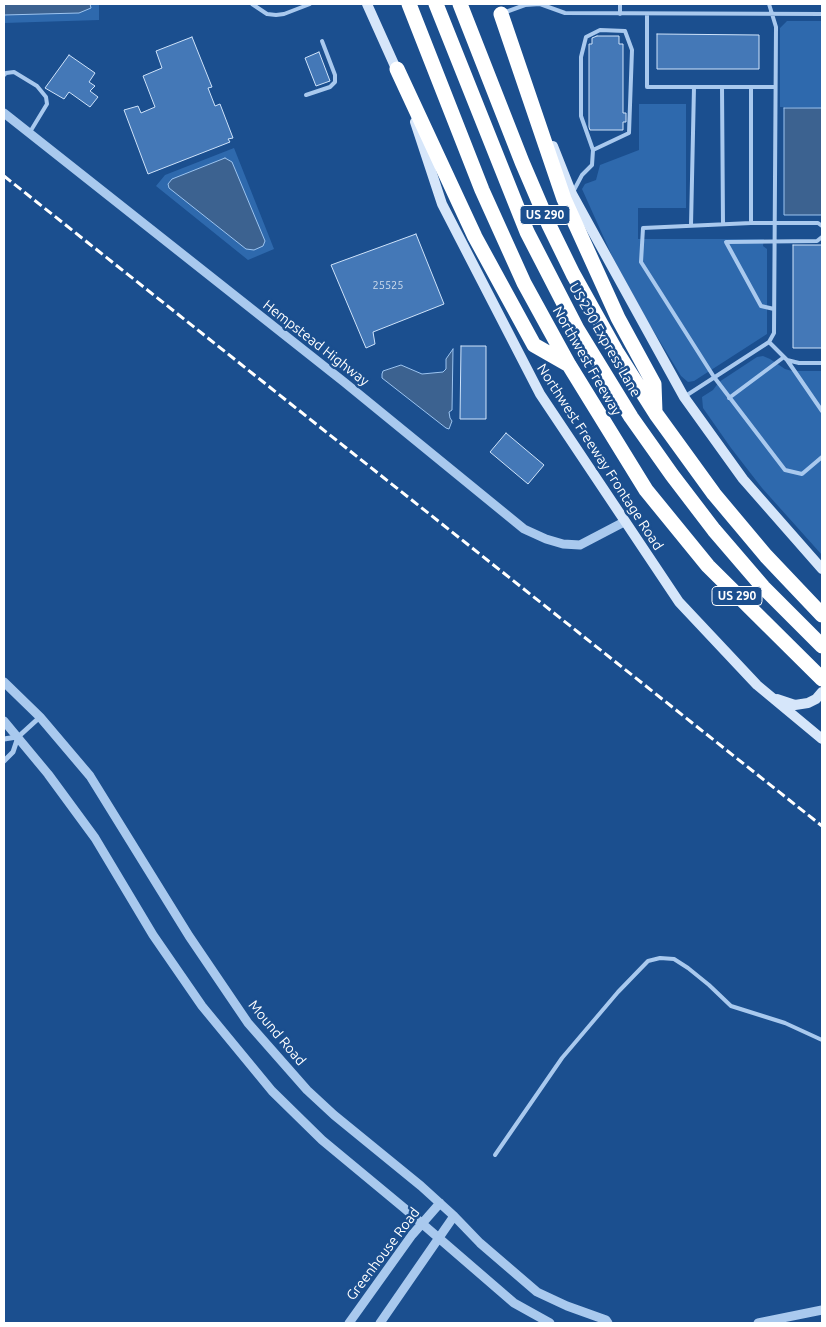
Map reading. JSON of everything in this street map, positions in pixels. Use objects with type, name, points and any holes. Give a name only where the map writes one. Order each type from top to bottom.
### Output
[{"type":"highway","name":"Northwest Freeway","points":[[409,4],[486,198],[524,283],[569,366],[646,490],[708,566],[822,679]]},
{"type":"highway","name":"US 290 Express Lane","points":[[436,4],[527,232],[577,329],[631,417],[714,530],[763,587],[819,644]]},
{"type":"highway","name":"US 290","points":[[460,4],[522,162],[558,243],[598,321],[656,414],[688,460],[730,514],[822,616]]},
{"type":"highway","points":[[499,9],[564,199],[618,318],[654,384],[656,414]]},
{"type":"highway","points":[[397,69],[475,237],[534,345],[569,366]]},
{"type":"main road","name":"Northwest Freeway Frontage Road","points":[[367,4],[397,69],[442,204],[540,394],[679,602],[756,685],[822,740]]},
{"type":"main road","points":[[499,9],[572,194],[684,397],[743,479],[822,569]]},
{"type":"main road","points":[[772,697],[795,705],[808,703],[816,699],[822,692]]},
{"type":"street","name":"Hempstead Highway","points":[[4,113],[344,382],[524,529],[563,544],[580,545],[624,522]]},
{"type":"street","name":"Mound Road","points":[[4,682],[40,717],[90,776],[189,936],[248,1023],[307,1090],[334,1115],[440,1203],[480,1243],[538,1292],[566,1306],[606,1320],[608,1323]]},
{"type":"street","points":[[4,760],[13,752],[18,737],[40,717]]},
{"type":"street","points":[[4,721],[48,774],[95,838],[174,967],[202,1006],[272,1091],[322,1140],[514,1303],[550,1323]]},
{"type":"street","points":[[4,738],[18,737]]},
{"type":"street","name":"Greenhouse Road","points":[[349,1323],[412,1235],[440,1203]]},
{"type":"street","points":[[380,1323],[454,1216]]},
{"type":"street","points":[[758,1323],[822,1310]]},
{"type":"lane","points":[[252,4],[267,14],[276,15],[284,14],[310,4]]},
{"type":"lane","points":[[499,9],[540,4],[565,13],[822,14]]},
{"type":"lane","points":[[620,4],[620,14]]},
{"type":"lane","points":[[684,397],[769,342],[774,333],[774,87],[776,27],[769,4]]},
{"type":"lane","points":[[647,14],[647,87],[774,87]]},
{"type":"lane","points":[[572,194],[582,175],[592,165],[593,150],[580,116],[581,57],[586,37],[600,30],[625,31],[632,50],[629,133],[593,150]]},
{"type":"lane","points":[[306,95],[330,87],[334,82],[335,75],[322,41]]},
{"type":"lane","points":[[4,75],[14,72],[37,86],[46,97],[47,104],[30,134]]},
{"type":"lane","points":[[691,225],[694,87]]},
{"type":"lane","points":[[722,87],[723,224]]},
{"type":"lane","points":[[751,87],[751,223]]},
{"type":"lane","points":[[822,226],[818,223],[751,223],[643,228],[641,262],[714,378],[785,470],[802,474],[822,457]]},
{"type":"lane","points":[[774,308],[762,306],[726,242],[818,241],[822,237]]},
{"type":"lane","points":[[769,342],[785,359],[822,411]]},
{"type":"lane","points":[[729,398],[785,359]]},
{"type":"lane","points":[[785,359],[798,363],[822,363]]},
{"type":"lane","points":[[495,1155],[562,1058],[618,992],[648,961],[660,958],[674,959],[709,985],[731,1006],[785,1023],[822,1040]]},
{"type":"shaded area","points":[[4,4],[99,4],[99,20],[4,23]]},
{"type":"shaded area","points":[[4,4],[90,4],[91,8],[79,13],[4,15]]},
{"type":"shaded area","points":[[787,21],[822,21],[822,108],[780,107],[780,28]]},
{"type":"shaded area","points":[[639,104],[686,104],[686,208],[638,208],[638,239],[764,239],[763,246],[767,249],[767,334],[694,381],[688,382],[681,376],[645,317],[613,258],[582,189],[585,184],[596,180],[600,165],[639,150]]},
{"type":"shaded area","points":[[784,108],[822,108],[822,215],[784,215]]},
{"type":"shaded area","points":[[234,148],[274,249],[248,260],[156,186],[165,175]]},
{"type":"shaded area","points":[[225,158],[232,162],[265,241],[263,246],[254,250],[246,249],[169,188],[168,184],[172,179]]},
{"type":"shaded area","points":[[453,349],[452,410],[449,412],[452,421],[449,429],[382,378],[382,374],[383,371],[401,365],[422,374],[443,372],[446,369],[446,359]]},
{"type":"shaded area","points":[[763,356],[792,371],[822,371],[822,555],[762,488],[703,408],[702,397],[713,390],[719,382],[757,357]]},
{"type":"building","points":[[657,34],[759,35],[759,69],[657,69]]},
{"type":"building","points":[[597,36],[619,36],[619,44],[623,44],[623,113],[626,113],[626,122],[623,122],[623,130],[590,130],[589,127],[589,44],[592,44],[592,38]]},
{"type":"building","points":[[192,37],[212,87],[208,88],[215,106],[220,104],[233,138],[228,139],[230,142],[148,174],[124,110],[138,106],[141,113],[155,107],[143,76],[162,68],[156,51]]},
{"type":"building","points":[[319,52],[330,81],[316,86],[305,58]]},
{"type":"building","points":[[69,55],[95,73],[89,82],[95,86],[90,91],[98,97],[90,107],[69,92],[64,99],[45,88]]},
{"type":"building","points":[[416,234],[444,304],[373,332],[375,344],[366,348],[331,265]]},
{"type":"building","points":[[793,245],[822,245],[822,348],[793,348]]},
{"type":"building","points":[[461,346],[486,346],[486,419],[460,419]]},
{"type":"building","points":[[506,433],[544,465],[528,484],[490,452]]},
{"type":"railway","points":[[4,176],[822,826]]}]
